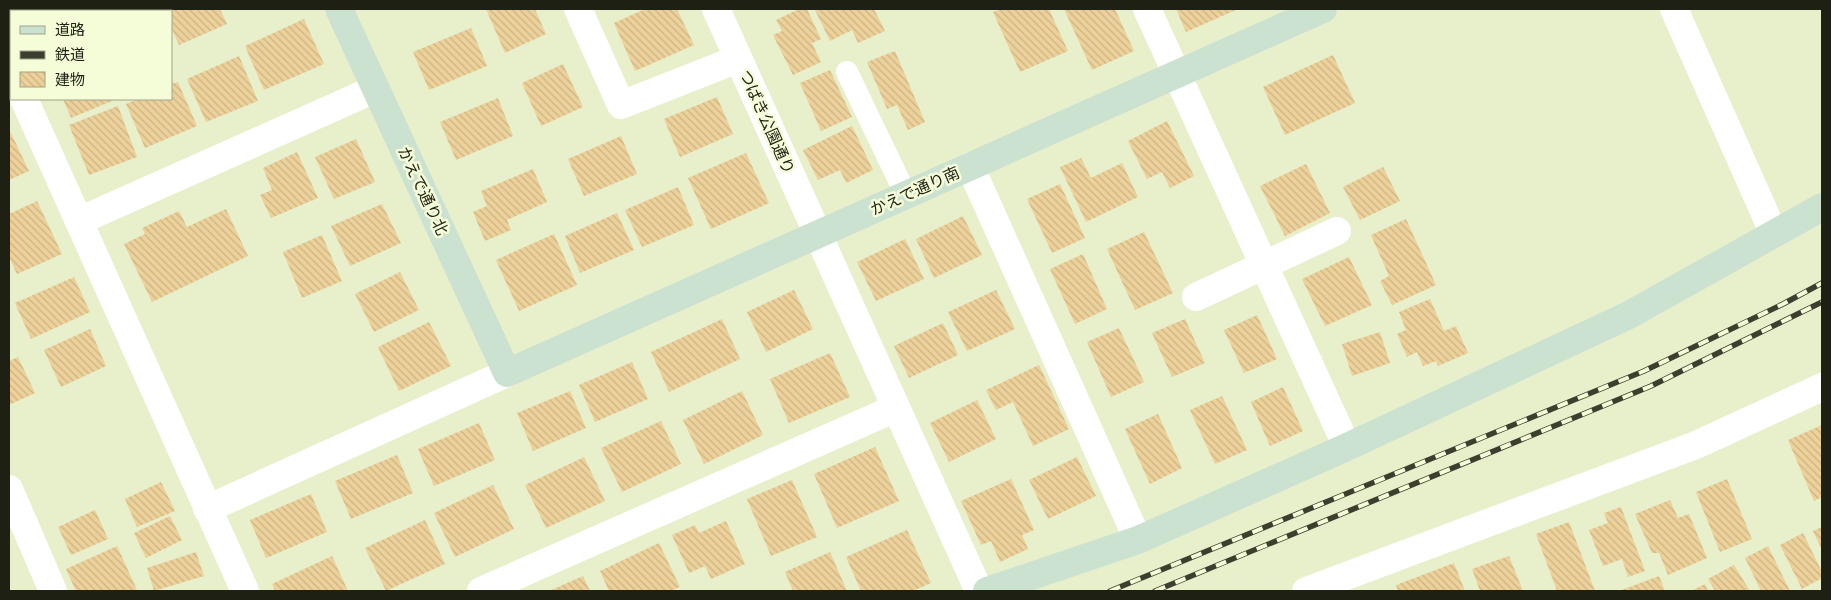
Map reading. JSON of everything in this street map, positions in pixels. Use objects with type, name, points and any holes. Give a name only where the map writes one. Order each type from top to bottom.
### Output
[{"type":"street","name":"かえで通り北","points":[[339,9],[507,373]]},
{"type":"street","points":[[578,9],[621,105],[738,59]]},
{"type":"street","name":"つばき公園通り","points":[[716,9],[979,591]]},
{"type":"street","points":[[1147,9],[1346,446]]},
{"type":"street","name":"かえで通り南","points":[[507,373],[1323,9]]},
{"type":"street","points":[[1674,9],[1774,234]]},
{"type":"street","points":[[79,221],[375,88]]},
{"type":"street","points":[[24,100],[208,509],[238,590]]},
{"type":"street","points":[[970,166],[1138,540]]},
{"type":"street","points":[[987,591],[1138,540],[1346,446],[1629,315],[1822,207]]},
{"type":"street","points":[[1196,297],[1337,231]]},
{"type":"street","points":[[208,509],[507,373]]},
{"type":"street","points":[[1306,591],[1351,584],[1696,445],[1822,387]]},
{"type":"street","points":[[480,591],[896,408]]},
{"type":"street","points":[[9,489],[53,591]]},
{"type":"lane","points":[[847,72],[906,195]]},
{"type":"building","points":[[148,9],[148,10],[126,10]]},
{"type":"building","points":[[220,9],[227,24],[179,45],[172,29],[172,10],[164,10]]},
{"type":"building","points":[[486,9],[535,9],[546,34],[505,53]]},
{"type":"building","points":[[645,9],[677,9],[694,45],[635,71],[614,23]]},
{"type":"building","points":[[799,9],[807,9],[821,39],[812,43],[821,62],[793,75],[773,35],[782,31],[776,20]]},
{"type":"building","points":[[874,9],[885,31],[858,43],[852,30],[830,41],[815,10]]},
{"type":"building","points":[[1001,9],[1049,9],[1068,51],[1020,72],[993,12]]},
{"type":"building","points":[[1064,9],[1115,9],[1134,51],[1092,70]]},
{"type":"building","points":[[1176,9],[1238,9],[1186,32]]},
{"type":"building","points":[[304,19],[324,64],[264,90],[245,46]]},
{"type":"building","points":[[471,28],[487,66],[429,90],[413,52]]},
{"type":"building","points":[[895,51],[925,122],[908,130],[897,105],[887,109],[867,62]]},
{"type":"building","points":[[1333,55],[1355,103],[1285,135],[1263,87]]},
{"type":"building","points":[[239,56],[258,101],[206,122],[187,79]]},
{"type":"building","points":[[563,64],[583,107],[541,126],[522,83]]},
{"type":"building","points":[[830,70],[852,117],[821,131],[800,83]]},
{"type":"building","points":[[178,82],[197,126],[145,148],[126,104],[136,100],[172,100],[172,84]]},
{"type":"building","points":[[717,97],[733,134],[680,157],[664,119]]},
{"type":"building","points":[[498,98],[513,136],[456,160],[440,122]]},
{"type":"building","points":[[63,100],[112,101],[71,118]]},
{"type":"building","points":[[118,106],[137,157],[89,175],[69,125]]},
{"type":"building","points":[[1167,121],[1194,176],[1170,188],[1162,172],[1147,179],[1128,141]]},
{"type":"building","points":[[852,126],[873,170],[846,183],[840,170],[818,180],[803,150]]},
{"type":"building","points":[[9,129],[29,171],[9,180]]},
{"type":"building","points":[[621,136],[637,174],[584,196],[568,159]]},
{"type":"building","points":[[356,139],[375,182],[334,199],[315,157]]},
{"type":"building","points":[[297,152],[318,198],[271,218],[260,195],[272,190],[263,168]]},
{"type":"building","points":[[746,153],[769,203],[711,229],[688,178]]},
{"type":"building","points":[[1081,158],[1091,178],[1122,163],[1138,197],[1086,222],[1060,167]]},
{"type":"building","points":[[1306,164],[1330,213],[1285,236],[1260,186]]},
{"type":"building","points":[[1383,167],[1400,201],[1360,220],[1343,187]]},
{"type":"building","points":[[533,169],[547,202],[507,220],[511,230],[485,241],[473,212],[487,206],[481,191]]},
{"type":"building","points":[[1060,184],[1085,238],[1052,253],[1027,199]]},
{"type":"building","points":[[678,187],[694,225],[642,247],[625,210]]},
{"type":"building","points":[[37,201],[62,254],[17,274],[9,257],[9,214]]},
{"type":"building","points":[[382,204],[401,243],[350,266],[331,226]]},
{"type":"building","points":[[226,209],[248,256],[152,302],[124,244],[145,234],[142,228],[179,211],[187,227]]},
{"type":"building","points":[[617,213],[634,250],[580,273],[565,236]]},
{"type":"building","points":[[963,216],[982,255],[934,278],[916,239]]},
{"type":"building","points":[[1406,219],[1436,285],[1392,305],[1380,281],[1389,276],[1371,235]]},
{"type":"building","points":[[1144,232],[1173,293],[1135,310],[1107,249]]},
{"type":"building","points":[[554,234],[577,285],[519,311],[496,260]]},
{"type":"building","points":[[322,235],[342,281],[302,298],[283,252]]},
{"type":"building","points":[[905,239],[924,279],[876,301],[857,262]]},
{"type":"building","points":[[1083,254],[1107,309],[1075,324],[1050,269]]},
{"type":"building","points":[[1349,257],[1372,305],[1325,326],[1302,279]]},
{"type":"building","points":[[400,272],[419,310],[374,332],[355,294]]},
{"type":"building","points":[[74,277],[90,312],[31,339],[15,303]]},
{"type":"building","points":[[794,290],[813,329],[766,352],[747,312]]},
{"type":"building","points":[[996,290],[1015,329],[967,351],[948,312]]},
{"type":"building","points":[[1430,299],[1444,331],[1456,326],[1468,353],[1438,366],[1436,361],[1423,366],[1417,352],[1407,357],[1397,334],[1406,330],[1399,312]]},
{"type":"building","points":[[1257,315],[1277,359],[1244,373],[1224,330]]},
{"type":"building","points":[[722,319],[740,359],[669,392],[651,352]]},
{"type":"building","points":[[1185,319],[1205,363],[1172,377],[1152,333]]},
{"type":"building","points":[[429,322],[451,366],[399,391],[378,347]]},
{"type":"building","points":[[943,323],[958,355],[909,378],[894,346]]},
{"type":"building","points":[[1119,328],[1144,382],[1111,397],[1087,342]]},
{"type":"building","points":[[90,329],[106,366],[61,387],[44,350]]},
{"type":"building","points":[[1380,332],[1390,363],[1352,376],[1342,344]]},
{"type":"building","points":[[830,353],[850,397],[789,423],[770,379]]},
{"type":"building","points":[[18,357],[35,393],[9,405],[9,361]]},
{"type":"building","points":[[632,362],[648,399],[595,422],[579,385]]},
{"type":"building","points":[[1039,365],[1069,429],[1033,446],[1013,402],[996,410],[986,390]]},
{"type":"building","points":[[1283,387],[1303,431],[1270,446],[1251,402]]},
{"type":"building","points":[[570,391],[586,428],[533,451],[517,413]]},
{"type":"building","points":[[742,391],[763,435],[704,464],[683,420]]},
{"type":"building","points":[[1222,396],[1247,450],[1215,464],[1190,410]]},
{"type":"building","points":[[977,400],[996,439],[949,462],[930,423]]},
{"type":"building","points":[[1158,414],[1182,468],[1150,484],[1125,429]]},
{"type":"building","points":[[661,421],[681,464],[622,492],[601,448]]},
{"type":"building","points":[[479,423],[495,460],[434,486],[418,449]]},
{"type":"building","points":[[1822,425],[1822,497],[1814,501],[1788,440]]},
{"type":"building","points":[[875,447],[899,501],[837,528],[814,474]]},
{"type":"building","points":[[397,455],[413,493],[351,519],[335,481]]},
{"type":"building","points":[[584,457],[605,501],[546,528],[525,485]]},
{"type":"building","points":[[1077,457],[1096,496],[1048,519],[1029,480]]},
{"type":"building","points":[[1011,479],[1034,530],[1022,535],[1028,549],[1000,562],[991,541],[981,545],[961,501]]},
{"type":"building","points":[[1727,479],[1752,539],[1720,552],[1696,492]]},
{"type":"building","points":[[792,480],[817,537],[771,556],[747,499]]},
{"type":"building","points":[[161,482],[175,511],[137,527],[125,499]]},
{"type":"building","points":[[493,485],[514,529],[455,557],[434,513]]},
{"type":"building","points":[[311,494],[327,532],[266,558],[250,520]]},
{"type":"building","points":[[1670,500],[1678,518],[1689,514],[1707,558],[1668,575],[1659,553],[1652,553],[1635,514]]},
{"type":"building","points":[[1621,507],[1645,571],[1628,577],[1622,559],[1603,566],[1589,530],[1608,523],[1604,513]]},
{"type":"building","points":[[95,510],[108,539],[71,555],[58,527]]},
{"type":"building","points":[[170,516],[182,540],[146,558],[134,533]]},
{"type":"building","points":[[425,520],[445,564],[386,591],[365,548]]},
{"type":"building","points":[[726,521],[745,564],[711,579],[705,566],[689,573],[672,535],[695,525],[699,533]]},
{"type":"building","points":[[1569,522],[1595,591],[1557,591],[1536,534]]},
{"type":"building","points":[[1822,527],[1822,550],[1813,531]]},
{"type":"building","points":[[907,530],[931,583],[913,591],[861,591],[846,557]]},
{"type":"building","points":[[1803,533],[1822,572],[1822,578],[1802,589],[1780,545]]},
{"type":"building","points":[[659,543],[680,587],[670,591],[609,591],[600,571]]},
{"type":"building","points":[[117,546],[137,590],[76,591],[66,569]]},
{"type":"building","points":[[1768,546],[1790,591],[1761,591],[1745,558]]},
{"type":"building","points":[[196,552],[204,576],[154,591],[147,568]]},
{"type":"building","points":[[830,552],[847,591],[793,591],[785,572]]},
{"type":"building","points":[[332,556],[348,591],[275,591],[272,584]]},
{"type":"building","points":[[1509,556],[1523,591],[1480,591],[1472,569]]},
{"type":"building","points":[[1454,563],[1465,591],[1398,591],[1396,585]]},
{"type":"building","points":[[1734,565],[1750,591],[1715,591],[1708,579]]},
{"type":"building","points":[[583,576],[590,591],[549,591]]},
{"type":"building","points":[[1659,576],[1665,591],[1619,591]]},
{"type":"building","points":[[1705,584],[1708,591],[1691,591]]},
{"type":"railway","points":[[1110,591],[1644,371],[1783,304],[1822,283]]},
{"type":"railway","points":[[1155,591],[1651,386],[1822,302]]}]
